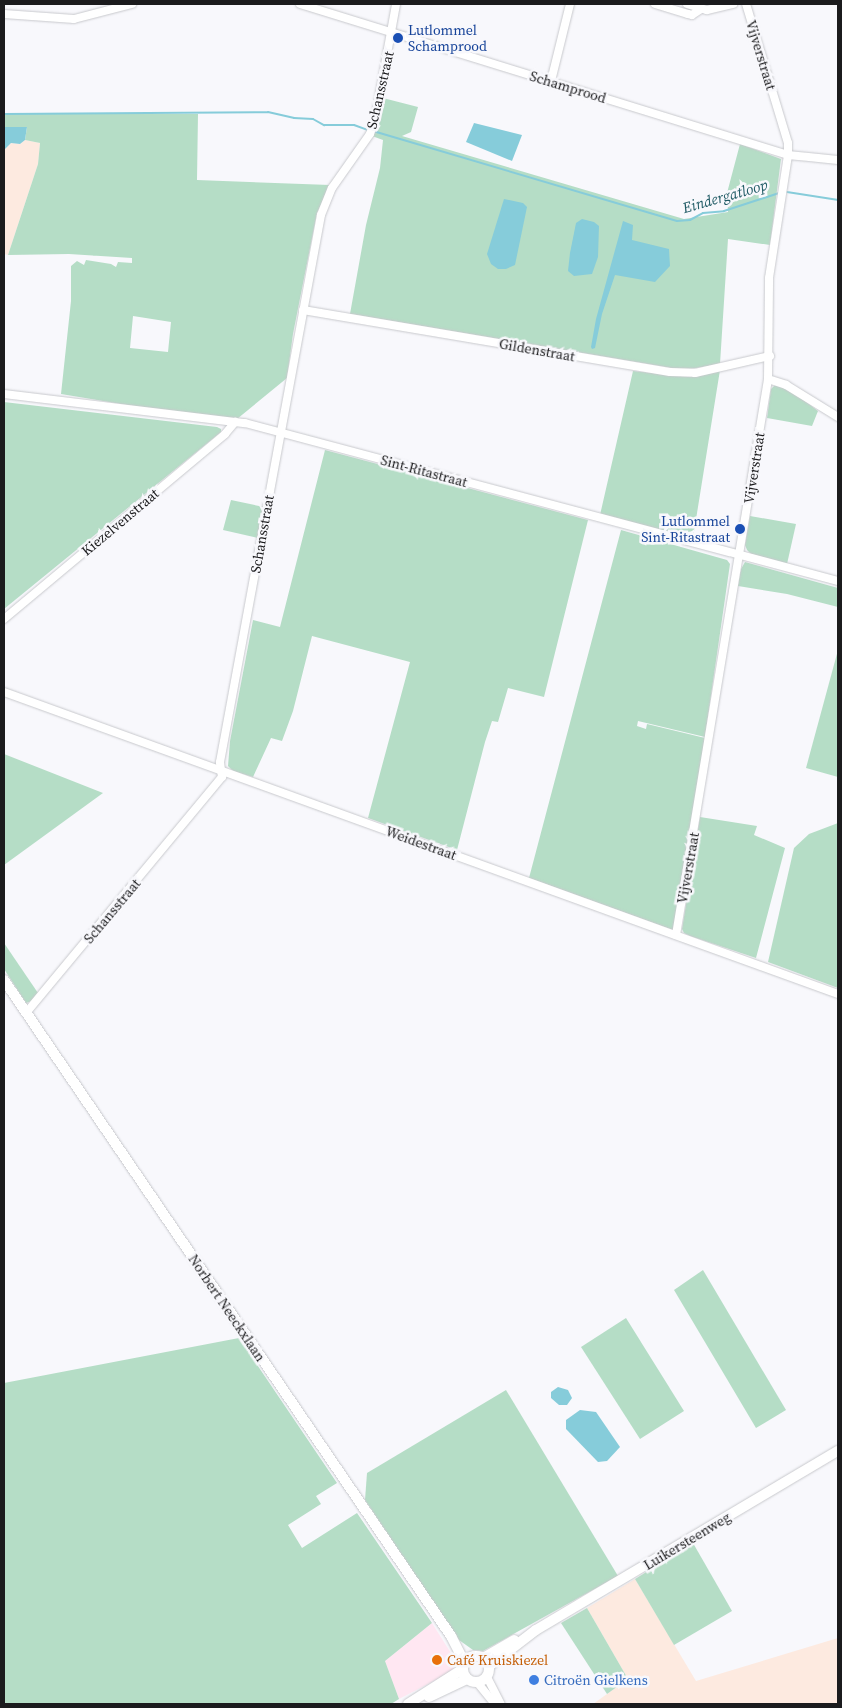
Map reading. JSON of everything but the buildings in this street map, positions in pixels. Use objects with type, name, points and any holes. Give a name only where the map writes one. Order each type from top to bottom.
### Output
[{"type":"main road","name":"Norbert Neeckxlaan","points":[[4,980],[450,1636],[475,1667]]},
{"type":"main road","name":"Luikersteenweg","points":[[415,1704],[838,1451]]},
{"type":"main road","name":"Luikersteenweg","points":[[408,1704],[475,1667]]},
{"type":"main road","points":[[475,1667],[477,1682]]},
{"type":"street","points":[[4,14],[74,19],[132,4]]},
{"type":"street","name":"Schamprood","points":[[300,4],[788,156],[838,160]]},
{"type":"street","name":"Schansstraat","points":[[26,1013],[222,777],[220,762],[324,204],[332,188],[371,132],[396,4]]},
{"type":"street","points":[[550,81],[570,4]]},
{"type":"street","points":[[655,4],[692,15],[701,10],[733,4]]},
{"type":"street","points":[[686,4],[701,10]]},
{"type":"street","name":"Vijverstraat","points":[[676,935],[768,379],[770,356],[769,278],[788,156],[788,143],[746,4]]},
{"type":"street","name":"Gildenstraat","points":[[303,310],[670,372],[695,372],[770,356]]},
{"type":"street","points":[[768,379],[786,385],[838,418]]},
{"type":"street","name":"Sint-Ritastraat","points":[[4,394],[235,422],[838,581]]},
{"type":"street","name":"Kiezelvenstraat","points":[[4,619],[225,434],[235,422]]},
{"type":"street","name":"Weidestraat","points":[[4,692],[838,994]]},
{"type":"street","name":"Norbert Neeckxlaan","points":[[475,1667],[501,1704]]},
{"type":"street","points":[[477,1682],[495,1704]]},
{"type":"shaded area","points":[[25,140],[40,143],[38,164],[8,255],[4,254],[4,150],[11,143],[20,144]]},
{"type":"shaded area","points":[[635,1579],[696,1681],[838,1638],[838,1704],[593,1704],[628,1679],[587,1608]]},
{"type":"shaded area","points":[[432,1623],[456,1661],[453,1671],[399,1699],[385,1661]]},
{"type":"green space","points":[[383,98],[418,107],[411,132],[402,136],[684,219],[728,212],[727,193],[740,144],[781,159],[770,245],[728,239],[720,364],[684,370],[350,314],[366,225],[380,168],[383,140],[372,136]]},
{"type":"green space","points":[[4,114],[198,114],[197,180],[330,185],[317,213],[293,334],[287,378],[237,419],[175,413],[61,394],[71,301],[71,266],[77,261],[84,265],[86,260],[111,264],[116,267],[118,262],[132,263],[132,258],[69,254],[8,255],[38,164],[40,143],[25,140],[27,127],[4,127]],"holes":[[[133,316],[171,322],[168,352],[130,348]]]},
{"type":"green space","points":[[720,370],[693,538],[600,515],[633,371],[690,377]]},
{"type":"green space","points":[[776,384],[787,387],[818,411],[812,426],[767,418],[771,389]]},
{"type":"green space","points":[[4,402],[217,427],[221,429],[221,432],[4,609]]},
{"type":"green space","points":[[325,450],[588,520],[544,697],[508,688],[498,722],[492,721],[485,742],[457,850],[368,818],[410,662],[312,636],[293,711],[282,741],[271,738],[253,777],[233,771],[228,766],[230,741],[253,620],[280,627]]},
{"type":"green space","points":[[231,500],[264,507],[258,538],[223,530]]},
{"type":"green space","points":[[750,516],[796,524],[787,564],[751,554],[747,550],[745,545]]},
{"type":"green space","points":[[621,530],[727,560],[730,564],[705,737],[638,721],[637,726],[646,729],[647,724],[705,738],[673,930],[529,878]]},
{"type":"green space","points":[[745,562],[838,588],[838,607],[787,594],[738,586],[741,569]]},
{"type":"green space","points":[[838,650],[838,777],[806,768]]},
{"type":"green space","points":[[4,754],[103,793],[4,865]]},
{"type":"green space","points":[[700,817],[757,826],[754,835],[785,848],[756,958],[690,936],[684,933],[682,929]]},
{"type":"green space","points":[[838,823],[838,988],[768,962],[794,848],[809,834]]},
{"type":"green space","points":[[4,943],[38,993],[32,1001],[26,1003],[4,969]]},
{"type":"green space","points":[[703,1270],[786,1410],[756,1428],[674,1290]]},
{"type":"green space","points":[[626,1318],[684,1411],[640,1439],[581,1347]]},
{"type":"green space","points":[[239,1338],[337,1483],[316,1496],[321,1504],[288,1525],[302,1548],[357,1513],[432,1623],[385,1661],[399,1699],[391,1704],[4,1704],[4,1383]]},
{"type":"green space","points":[[506,1390],[618,1576],[483,1651],[473,1650],[459,1640],[365,1500],[367,1473]]},
{"type":"green space","points":[[693,1543],[732,1611],[674,1645],[635,1579]]},
{"type":"green space","points":[[587,1608],[628,1679],[607,1694],[561,1623]]},
{"type":"water","points":[[474,123],[522,135],[512,161],[466,142]]},
{"type":"water","points":[[4,127],[27,127],[25,140],[20,144],[11,143],[4,150]]},
{"type":"water","points":[[504,199],[523,203],[527,207],[515,265],[506,269],[498,269],[491,264],[487,254]]},
{"type":"water","points":[[582,219],[594,222],[599,226],[598,257],[592,274],[574,276],[568,271],[570,253],[576,223]]},
{"type":"water","points":[[623,221],[633,225],[632,240],[669,249],[670,266],[655,282],[615,275],[602,314],[595,348],[592,349],[596,319]]},
{"type":"water","points":[[558,1387],[568,1390],[572,1398],[567,1405],[559,1405],[551,1398],[551,1392]]},
{"type":"water","points":[[580,1410],[596,1412],[620,1447],[607,1461],[598,1462],[566,1429],[566,1420]]},
{"type":"waterway","points":[[4,114],[268,112],[294,118],[313,119],[324,125],[354,125],[368,130]]},
{"type":"waterway","points":[[373,131],[677,221],[690,220],[703,213],[724,211],[779,193]]},
{"type":"waterway","name":"Eindergatloop","points":[[787,192],[838,200]]},
{"type":"place","name":"Lutlommel Schamprood","points":[[398,38]]},
{"type":"place","name":"Lutlommel Sint-Ritastraat","points":[[740,529]]},
{"type":"place","name":"Café Kruiskiezel","points":[[437,1660]]},
{"type":"place","name":"Citroën Gielkens","points":[[534,1680]]}]
